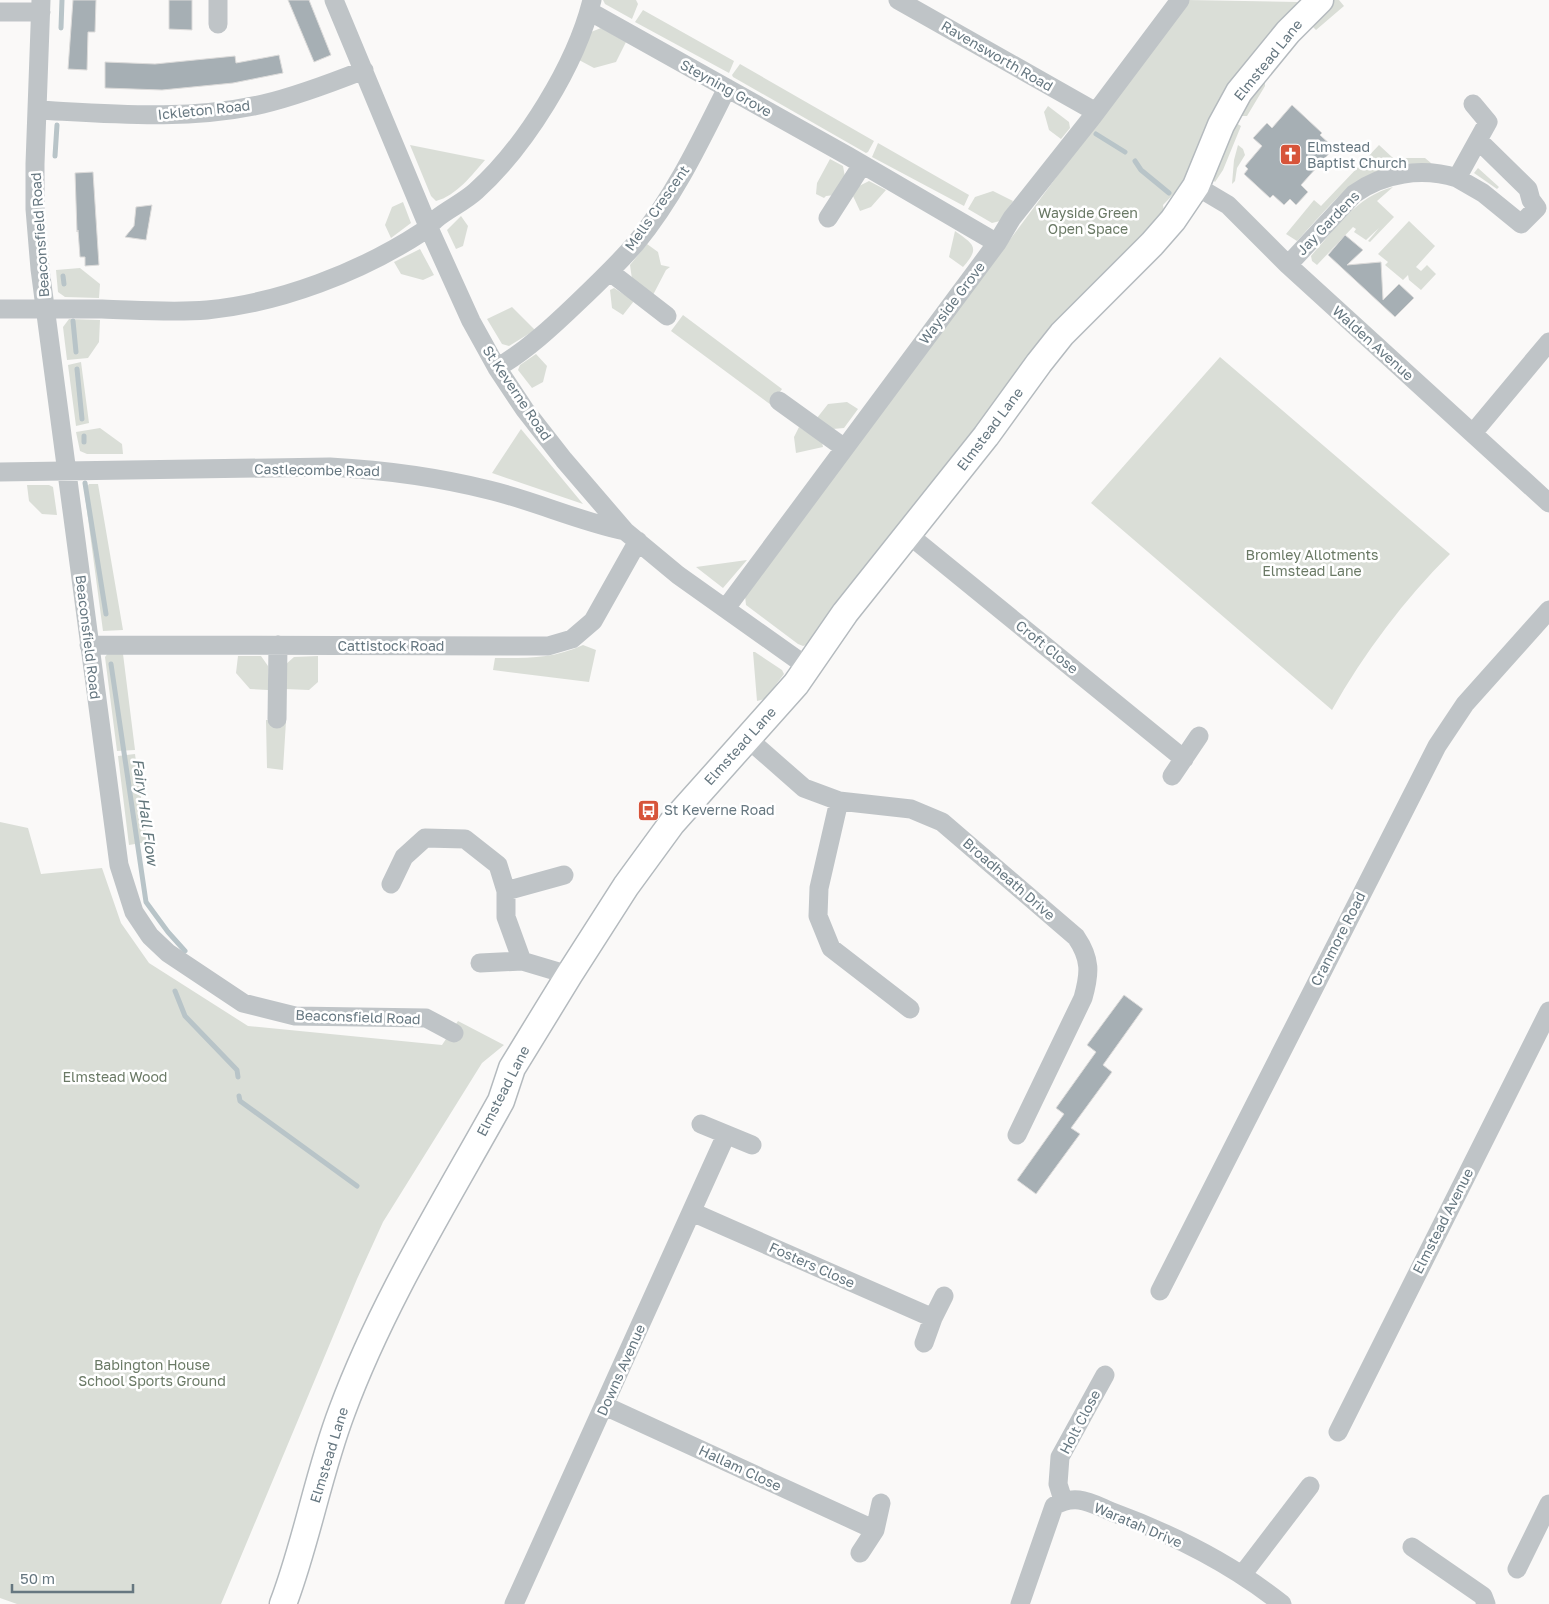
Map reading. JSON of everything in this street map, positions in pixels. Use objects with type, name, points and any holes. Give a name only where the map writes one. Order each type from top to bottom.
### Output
[{"type":"street","points":[[218,0],[218,24]]},
{"type":"street","name":"St Keverne Road","points":[[334,0],[428,226],[472,321],[497,368],[525,410],[554,447],[631,536],[678,575],[808,668]]},
{"type":"street","name":"Ravensworth Road","points":[[898,0],[1096,112]]},
{"type":"street","name":"Wayside Grove","points":[[726,608],[997,243],[1012,218],[1096,112],[1180,0]]},
{"type":"street","name":"Elmstead Lane","points":[[283,1604],[342,1410],[394,1293],[501,1101],[512,1068],[626,886],[672,823],[808,668],[818,649],[845,613],[909,535],[1012,402],[1039,362],[1062,334],[1152,244],[1196,186],[1221,125],[1239,92],[1282,39],[1319,1]]},
{"type":"street","points":[[0,12],[41,6]]},
{"type":"street","name":"Beaconsfield Road","points":[[41,6],[35,209],[66,470],[119,864],[134,912],[150,936],[168,953],[242,1003],[295,1016],[426,1018],[454,1033]]},
{"type":"street","points":[[0,309],[192,311],[248,303],[314,286],[345,274],[424,231],[428,226],[475,192],[509,157],[544,108],[567,64],[591,6]]},
{"type":"street","name":"Steyning Grove","points":[[591,6],[727,88],[997,243]]},
{"type":"street","name":"Ickleton Road","points":[[38,110],[153,116],[207,112],[262,104],[316,88],[364,70]]},
{"type":"street","name":"Mells Crescent","points":[[497,368],[534,342],[610,272],[637,242],[672,191],[727,88]]},
{"type":"street","points":[[1456,178],[1488,122],[1473,104]]},
{"type":"street","name":"Jay Gardens","points":[[1288,265],[1354,194],[1380,179],[1406,173],[1444,174],[1456,178],[1483,193],[1525,228],[1536,208],[1531,200],[1528,189],[1478,140]]},
{"type":"street","points":[[828,218],[862,165]]},
{"type":"street","name":"Walden Avenue","points":[[1196,186],[1228,205],[1288,265],[1549,503]]},
{"type":"street","points":[[610,272],[667,316]]},
{"type":"street","points":[[1473,433],[1549,342]]},
{"type":"street","points":[[779,401],[843,448]]},
{"type":"street","name":"Castlecombe Road","points":[[0,472],[320,468],[383,470],[491,490],[631,536]]},
{"type":"street","name":"Croft Close","points":[[909,535],[1184,759]]},
{"type":"street","name":"Cattistock Road","points":[[89,645],[534,648],[556,645],[572,639],[592,622],[631,536]]},
{"type":"street","name":"Cranmore Road","points":[[1160,1291],[1437,746],[1465,704],[1549,610]]},
{"type":"street","points":[[277,719],[278,645]]},
{"type":"street","points":[[1172,776],[1199,736]]},
{"type":"street","name":"Broadheath Drive","points":[[747,738],[804,788],[839,801],[911,809],[942,822],[1076,937],[1086,952],[1088,978],[1083,998],[1017,1135]]},
{"type":"street","points":[[839,801],[820,888],[818,916],[831,948],[910,1009]]},
{"type":"street","points":[[391,884],[404,857],[424,838],[465,839],[498,865],[506,891],[506,917],[522,960]]},
{"type":"street","points":[[506,891],[564,875]]},
{"type":"street","points":[[480,963],[522,960],[569,975]]},
{"type":"street","name":"Elmstead Avenue","points":[[1338,1432],[1549,1011]]},
{"type":"street","points":[[701,1124],[752,1146]]},
{"type":"street","name":"Downs Avenue","points":[[517,1603],[726,1135]]},
{"type":"street","name":"Fosters Close","points":[[692,1212],[932,1318]]},
{"type":"street","points":[[924,1343],[932,1318],[944,1296]]},
{"type":"street","name":"Holt Close","points":[[1063,1500],[1058,1484],[1060,1458],[1105,1375]]},
{"type":"street","name":"Hallam Close","points":[[605,1406],[875,1530]]},
{"type":"street","points":[[1242,1575],[1310,1486]]},
{"type":"street","points":[[1020,1604],[1054,1506],[1063,1500]]},
{"type":"street","name":"Waratah Drive","points":[[1063,1500],[1081,1500],[1129,1518],[1212,1558],[1242,1575],[1282,1604]]},
{"type":"street","points":[[860,1553],[875,1530],[881,1503]]},
{"type":"street","points":[[1516,1568],[1549,1504]]},
{"type":"street","points":[[1412,1547],[1483,1596],[1486,1604]]},
{"type":"green space","points":[[603,0],[636,0],[638,4],[632,19],[605,4]]},
{"type":"green space","name":"Wayside Green Open Space","points":[[1188,0],[1298,2],[1186,174],[1187,180],[1163,205],[1164,211],[810,644],[803,646],[798,644],[746,605],[745,596]]},
{"type":"green space","points":[[1331,0],[1339,0],[1344,6],[1316,30],[1308,22]]},
{"type":"green space","points":[[643,10],[734,61],[729,73],[635,22]]},
{"type":"green space","points":[[601,28],[626,42],[616,62],[594,68],[579,60],[591,32]]},
{"type":"green space","points":[[740,64],[874,141],[868,152],[866,153],[733,77],[732,75]]},
{"type":"green space","points":[[1258,79],[1265,83],[1265,86],[1247,116],[1239,116]]},
{"type":"green space","points":[[1048,106],[1069,122],[1070,128],[1061,139],[1049,130],[1044,112]]},
{"type":"green space","points":[[1236,123],[1241,126],[1223,170],[1215,182],[1212,179],[1216,154]]},
{"type":"green space","points":[[878,143],[969,195],[964,206],[872,157]]},
{"type":"green space","points":[[410,145],[485,160],[457,190],[436,201],[431,196]]},
{"type":"green space","points":[[1238,145],[1243,149],[1245,155],[1237,168],[1235,181],[1232,184],[1234,160]]},
{"type":"green space","points":[[1379,145],[1393,158],[1425,158],[1431,163],[1430,165],[1385,170],[1369,176],[1343,193],[1297,241],[1286,234],[1314,200],[1321,206]]},
{"type":"green space","points":[[830,159],[843,166],[845,177],[835,195],[824,198],[816,194],[817,183]]},
{"type":"green space","points":[[1478,168],[1499,187],[1497,189],[1474,173]]},
{"type":"green space","points":[[869,181],[886,190],[871,207],[860,211],[853,196],[859,186]]},
{"type":"green space","points":[[1393,187],[1377,201],[1394,217],[1370,242],[1368,241],[1379,228],[1366,240],[1354,232],[1356,229],[1353,227],[1317,265],[1312,261],[1311,256],[1348,215],[1368,198],[1380,191]]},
{"type":"green space","points":[[993,191],[1013,201],[1000,221],[992,223],[968,209],[975,197]]},
{"type":"green space","points":[[403,202],[411,223],[391,238],[385,225],[392,207]]},
{"type":"green space","points":[[461,216],[468,226],[463,246],[456,249],[447,230]]},
{"type":"green space","points":[[1409,221],[1435,246],[1416,267],[1421,271],[1427,265],[1436,274],[1421,290],[1409,280],[1408,275],[1403,280],[1385,265],[1388,262],[1378,254]]},
{"type":"green space","points":[[955,231],[970,243],[973,250],[972,255],[963,267],[949,257]]},
{"type":"green space","points":[[647,244],[658,252],[661,265],[670,267],[666,270],[653,295],[632,279],[630,265]]},
{"type":"green space","points":[[420,249],[434,275],[423,280],[401,274],[394,262]]},
{"type":"green space","points":[[80,268],[100,284],[99,298],[65,297],[58,292],[56,270]]},
{"type":"green space","points":[[614,288],[634,301],[623,315],[612,308],[610,290]]},
{"type":"green space","points":[[512,307],[535,330],[509,346],[502,344],[487,319]]},
{"type":"green space","points":[[683,315],[782,389],[771,405],[671,331]]},
{"type":"green space","points":[[69,319],[100,320],[99,342],[88,358],[67,360],[63,327]]},
{"type":"green space","points":[[536,354],[547,366],[543,382],[532,388],[518,370],[520,365]]},
{"type":"green space","name":"Bromley Allotments Elmstead Lane","points":[[1220,357],[1450,554],[1386,628],[1357,668],[1332,710],[1091,503]]},
{"type":"green space","points":[[81,362],[89,423],[76,426],[68,365]]},
{"type":"green space","points":[[847,402],[858,409],[844,428],[833,429],[817,418],[828,404]]},
{"type":"green space","points":[[799,427],[822,442],[823,447],[796,453],[794,437]]},
{"type":"green space","points":[[100,428],[122,444],[123,454],[87,454],[80,451],[76,432]]},
{"type":"green space","points":[[521,429],[583,504],[492,473]]},
{"type":"green space","points":[[89,484],[98,484],[123,630],[103,631],[85,496],[85,490]]},
{"type":"green space","points":[[27,485],[49,485],[53,487],[57,515],[42,514],[29,501]]},
{"type":"green space","points":[[747,560],[723,588],[696,567]]},
{"type":"green space","points":[[583,645],[596,650],[589,682],[493,670],[495,658],[529,658],[550,655],[572,650]]},
{"type":"green space","points":[[753,652],[782,670],[784,674],[765,699],[757,701]]},
{"type":"green space","points":[[108,653],[123,654],[135,750],[117,751],[105,657]]},
{"type":"green space","points":[[238,656],[261,656],[268,666],[268,690],[250,689],[236,673]]},
{"type":"green space","points":[[318,656],[318,682],[309,690],[285,689],[285,665],[294,657]]},
{"type":"green space","points":[[266,720],[286,721],[283,770],[267,768]]},
{"type":"green space","points":[[135,754],[147,842],[129,845],[118,756]]},
{"type":"green space","points":[[0,822],[28,828],[41,874],[102,868],[121,923],[149,963],[248,1026],[442,1045],[458,1021],[504,1045],[482,1063],[383,1222],[357,1279],[221,1604],[17,1604],[0,1598]]},
{"type":"building","points":[[73,0],[96,0],[95,32],[88,32],[87,70],[68,69]]},
{"type":"building","points":[[169,0],[192,0],[192,30],[169,29]]},
{"type":"building","points":[[288,0],[309,0],[331,55],[314,62]]},
{"type":"building","points":[[279,55],[283,73],[233,83],[162,90],[105,88],[105,62],[155,64],[235,56],[236,63]]},
{"type":"building","name":"Elmstead Baptist Church","points":[[1292,105],[1322,133],[1320,135],[1334,148],[1301,185],[1308,192],[1296,205],[1290,199],[1284,205],[1273,195],[1270,198],[1244,174],[1248,169],[1245,166],[1262,146],[1253,138],[1267,123],[1272,128]]},
{"type":"building","points":[[93,172],[99,265],[85,266],[85,257],[80,257],[78,230],[77,232],[75,173]]},
{"type":"building","points":[[152,205],[146,240],[125,237],[134,226],[136,207]]},
{"type":"building","points":[[1345,235],[1363,250],[1347,265],[1381,262],[1383,300],[1399,284],[1414,298],[1395,317],[1328,255]]},
{"type":"building","points":[[1124,995],[1143,1009],[1103,1065],[1112,1072],[1071,1128],[1080,1134],[1036,1194],[1017,1180],[1064,1114],[1056,1108],[1096,1052],[1087,1045]]},
{"type":"waterway","name":"Fairy Hall Flow","points":[[61,28],[62,0]]},
{"type":"waterway","name":"Fairy Hall Flow","points":[[55,156],[57,125]]},
{"type":"waterway","points":[[1096,134],[1125,152]]},
{"type":"waterway","points":[[1135,161],[1141,170],[1169,193]]},
{"type":"waterway","name":"Fairy Hall Flow","points":[[63,276],[64,284]]},
{"type":"waterway","name":"Fairy Hall Flow","points":[[73,321],[76,352]]},
{"type":"waterway","name":"Fairy Hall Flow","points":[[77,369],[82,419]]},
{"type":"waterway","name":"Fairy Hall Flow","points":[[84,436],[84,442]]},
{"type":"waterway","name":"Fairy Hall Flow","points":[[85,483],[106,614]]},
{"type":"waterway","name":"Fairy Hall Flow","points":[[111,664],[146,902],[185,951]]},
{"type":"waterway","name":"Fairy Hall Flow","points":[[175,991],[185,1016],[237,1070],[238,1077]]},
{"type":"waterway","name":"Fairy Hall Flow","points":[[239,1096],[240,1101],[357,1186]]},
{"type":"place","name":"Elmstead Baptist Church","points":[[1291,155]]},
{"type":"place","name":"St Keverne Road","points":[[648,810]]},
{"type":"park label","name":"Elmstead Wood","points":[[115,1077]]},
{"type":"park label","name":"Babington House School Sports Ground","points":[[152,1374]]}]
